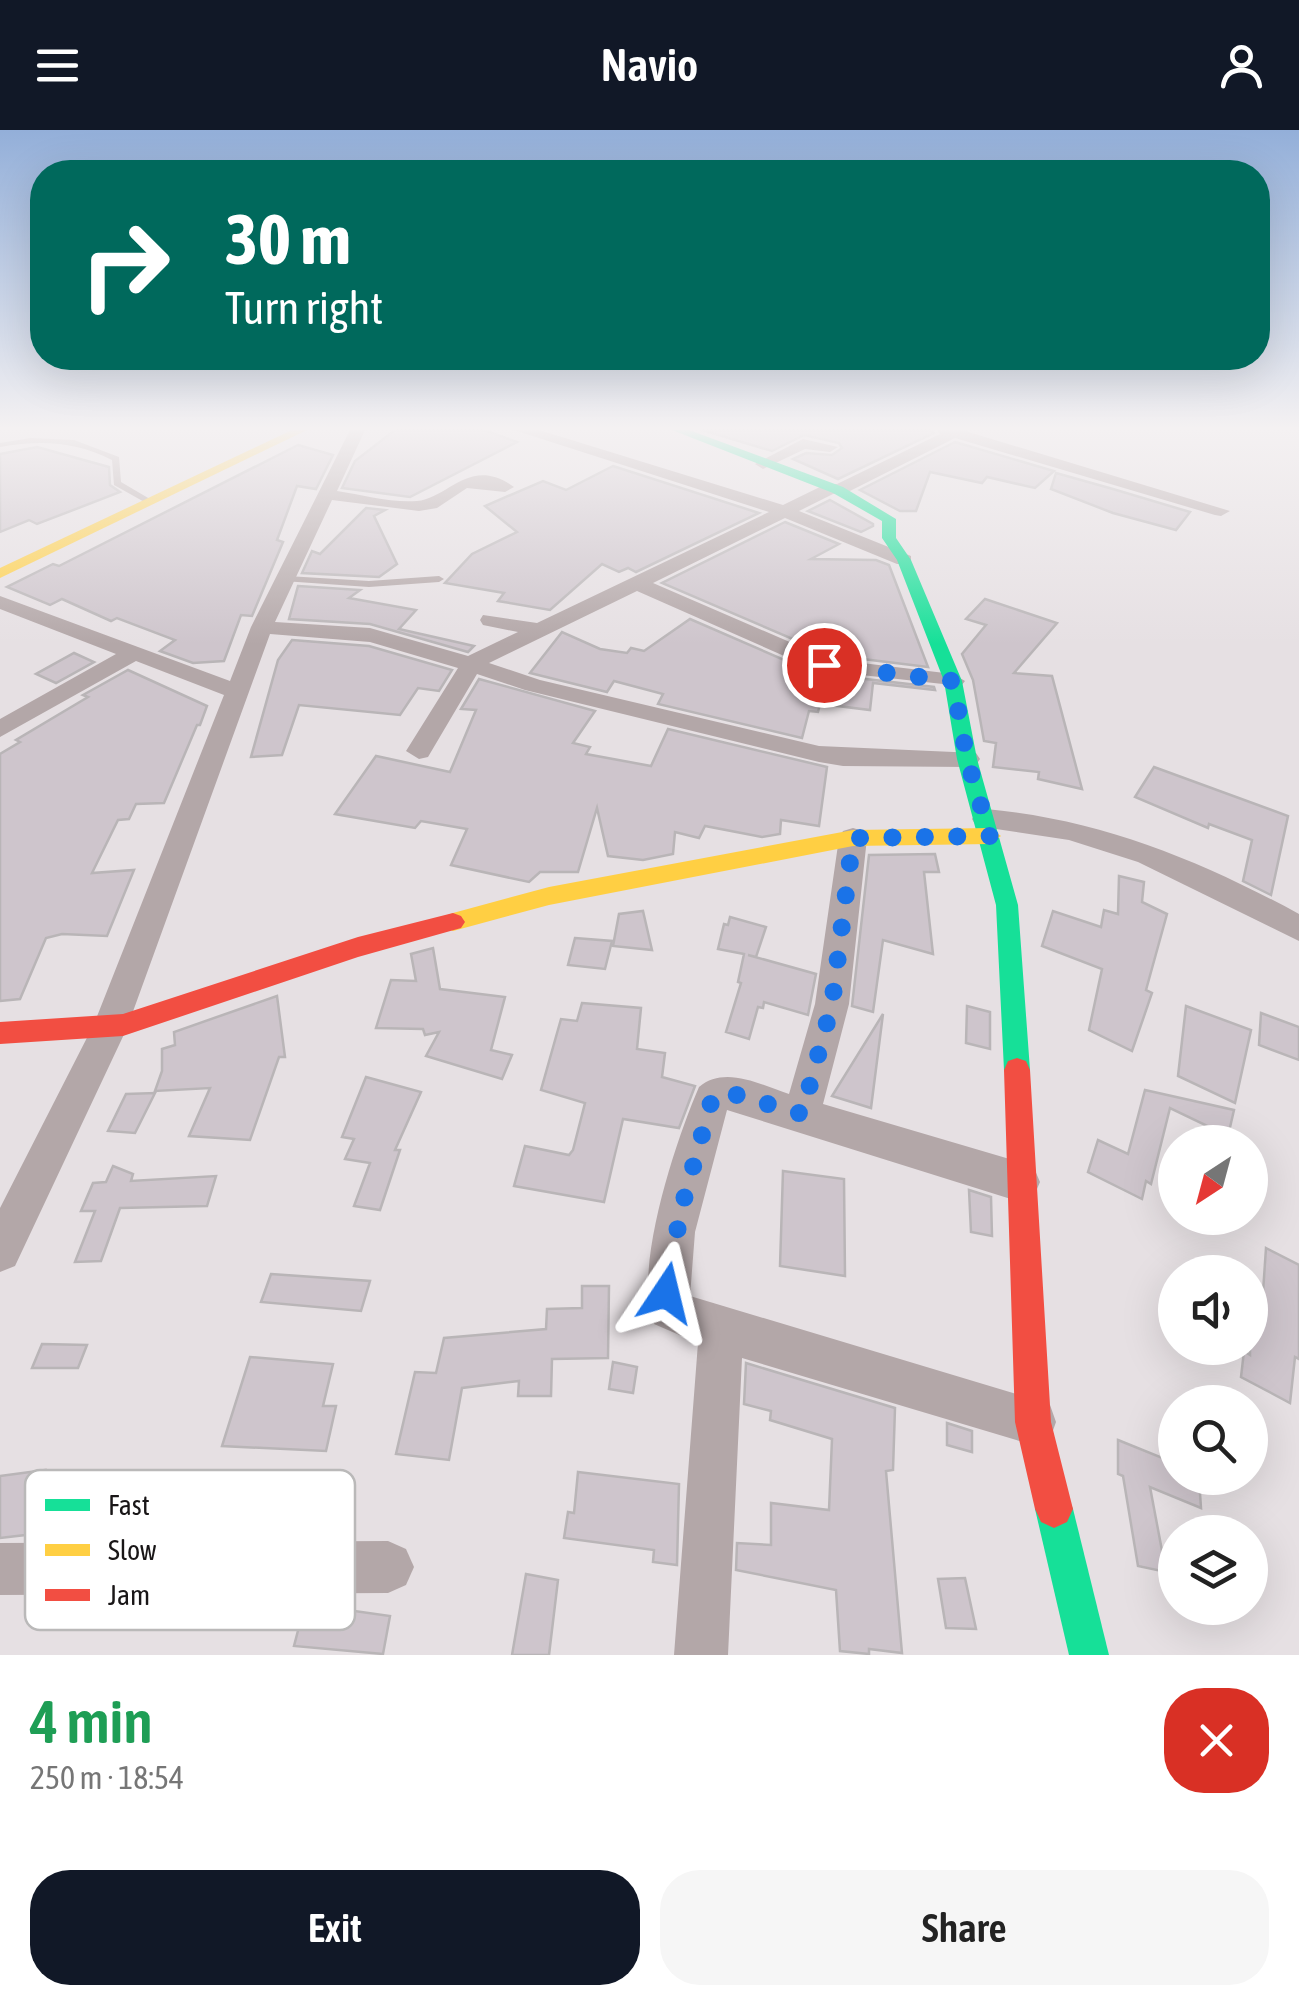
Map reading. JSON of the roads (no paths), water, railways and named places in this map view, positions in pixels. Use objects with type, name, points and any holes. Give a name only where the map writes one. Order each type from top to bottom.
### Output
[{"type":"street","points":[[0,561],[142,501]]},
{"type":"street","points":[[0,574],[143,501]]},
{"type":"street","points":[[0,1251],[110,1028],[262,627],[322,501]]},
{"type":"street","points":[[383,501],[422,506],[430,501]]},
{"type":"street","points":[[754,501],[904,560]]},
{"type":"street","points":[[419,751],[472,663],[805,501]]},
{"type":"street","points":[[862,501],[889,519],[889,538],[904,560],[953,681],[967,759],[1006,905],[1016,1005],[1020,1182],[1034,1422],[1090,1655]]},
{"type":"street","points":[[1188,501],[1221,511]]},
{"type":"street","points":[[639,584],[824,665],[953,681]]},
{"type":"street","points":[[0,602],[238,692]]},
{"type":"street","points":[[491,620],[538,630]]},
{"type":"street","points":[[262,627],[370,635],[610,705],[819,754],[843,758],[967,759]]},
{"type":"street","points":[[0,729],[134,653]]},
{"type":"street","points":[[0,1033],[110,1028],[439,924],[549,896],[853,838],[1052,826],[1103,838],[1235,892],[1299,928]]},
{"type":"street","points":[[802,1114],[832,1004],[853,838]]},
{"type":"street","points":[[1020,1182],[802,1114],[719,1093],[712,1099],[681,1210],[666,1293],[668,1309],[721,1330],[1034,1422]]},
{"type":"street","points":[[701,1655],[721,1330]]},
{"type":"street","points":[[355,1567],[388,1567]]},
{"type":"street","points":[[0,1569],[25,1569]]},
{"type":"lane","points":[[287,579],[369,584],[439,579]]}]
